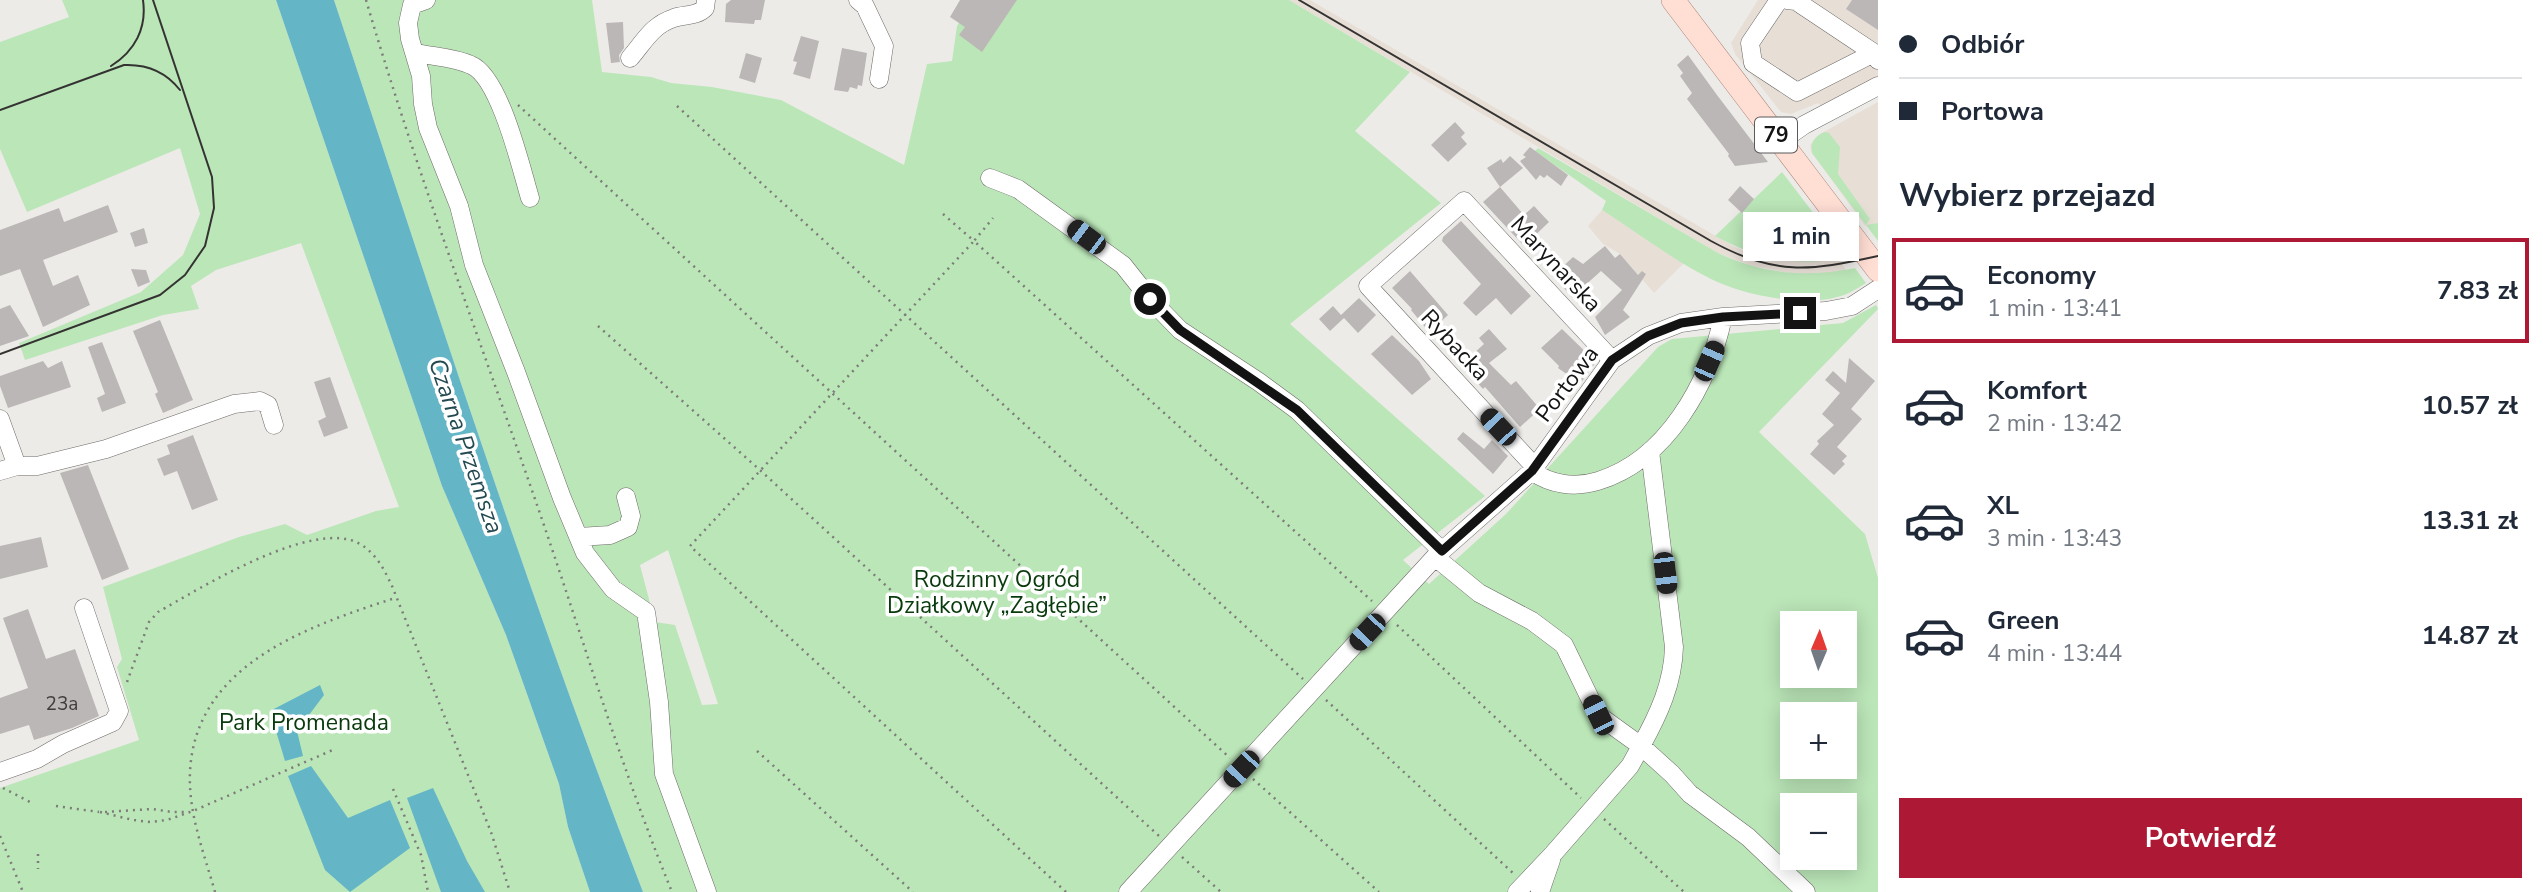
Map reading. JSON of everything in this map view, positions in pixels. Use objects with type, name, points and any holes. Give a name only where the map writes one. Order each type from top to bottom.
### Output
[{"type":"main road","name":"79","points":[[1673,0],[1878,270]]},
{"type":"street","points":[[426,0],[412,5],[408,23],[428,128],[459,206],[474,265],[585,553],[613,589],[646,612],[659,702],[664,774],[706,892]]},
{"type":"street","points":[[630,58],[651,30],[674,18],[699,14],[705,8],[706,0]]},
{"type":"street","points":[[858,0],[865,6],[884,46],[879,79]]},
{"type":"street","points":[[1779,0],[1750,43],[1754,63],[1797,92],[1876,56]]},
{"type":"street","points":[[1787,0],[1797,1],[1876,56]]},
{"type":"street","points":[[416,56],[422,54],[474,65],[500,103],[530,198]]},
{"type":"street","points":[[1781,141],[1804,125],[1878,86]]},
{"type":"street","points":[[990,178],[1018,188],[1124,265],[1150,299],[1180,330],[1297,410],[1479,593],[1532,621],[1564,645],[1598,715],[1641,746],[1672,774],[1689,794],[1748,837],[1805,892]]},
{"type":"street","name":"Rybacka","points":[[1464,201],[1368,286],[1533,469]]},
{"type":"street","name":"Marynarska","points":[[1464,201],[1612,360]]},
{"type":"street","name":"Portowa","points":[[1128,892],[1419,574],[1533,469],[1612,360],[1648,336],[1681,323],[1723,317],[1826,311],[1852,306],[1878,289]]},
{"type":"street","points":[[1533,469],[1557,484],[1587,485],[1612,477],[1636,464],[1666,436],[1701,378],[1718,342],[1723,317]]},
{"type":"street","points":[[0,419],[8,469],[37,466],[106,449],[234,404],[260,401],[268,405],[274,425]]},
{"type":"street","points":[[1527,889],[1553,854],[1630,766],[1654,722],[1673,670],[1674,647],[1650,450]]},
{"type":"street","points":[[579,537],[610,535],[628,527],[631,516],[626,497]]},
{"type":"street","points":[[1,780],[63,744],[113,722],[119,711],[84,608]]},
{"type":"path","points":[[366,0],[390,82],[437,221],[544,523],[644,823],[672,892]]},
{"type":"path","points":[[500,103],[514,101],[1241,769],[1379,892]]},
{"type":"path","points":[[677,106],[1527,889]]},
{"type":"path","points":[[943,214],[1385,613],[1684,892]]},
{"type":"path","points":[[993,218],[690,546],[1066,892]]},
{"type":"path","points":[[598,326],[761,471],[1221,892]]},
{"type":"path","points":[[116,700],[121,697],[149,622],[158,612],[252,561],[290,546],[341,538],[359,543],[385,572],[482,810],[510,892]]},
{"type":"path","points":[[215,892],[192,811],[190,772],[199,730],[213,700],[235,674],[278,645],[337,617],[395,598]]},
{"type":"path","points":[[56,806],[132,820],[167,820],[335,749]]},
{"type":"path","points":[[757,751],[913,892]]},
{"type":"path","points":[[1,780],[30,802]]},
{"type":"path","points":[[393,789],[421,855],[428,892]]},
{"type":"path","points":[[100,812],[152,809],[192,811]]},
{"type":"path","points":[[0,836],[23,892]]},
{"type":"path","points":[[38,854],[38,869]]},
{"type":"shaded area","points":[[1289,0],[1310,0],[1733,246],[1749,253],[1784,260],[1839,259],[1846,270],[1816,275],[1794,274],[1752,266],[1718,253]]},
{"type":"shaded area","points":[[1758,0],[1878,0],[1878,77],[1823,108],[1818,103],[1791,114],[1781,112],[1735,54],[1731,43]]},
{"type":"shaded area","points":[[1878,102],[1878,223],[1865,226],[1812,153],[1810,145],[1820,134]]},
{"type":"shaded area","points":[[1602,210],[1684,263],[1654,293],[1620,254],[1603,244],[1588,226]]},
{"type":"green space","name":"Park Promenada","points":[[62,0],[276,0],[442,486],[506,635],[559,784],[568,827],[590,892],[0,892],[0,788],[139,740],[117,667],[122,659],[103,587],[239,537],[285,524],[307,535],[376,511],[399,507],[301,243],[216,270],[191,286],[199,309],[163,315],[25,360],[19,343],[141,292],[183,255],[200,214],[180,148],[27,212],[0,149],[0,42],[69,17]]},
{"type":"green space","name":"Rodzinny Ogród Działkowy „Zagłębie”","points":[[334,0],[592,0],[602,72],[651,77],[671,83],[712,87],[781,100],[904,165],[927,64],[952,61],[957,26],[972,0],[1289,0],[1410,72],[1355,131],[1441,203],[1290,324],[1485,496],[1403,560],[1429,584],[1506,514],[1658,347],[1672,339],[1843,323],[1876,305],[1878,309],[1759,432],[1865,534],[1878,578],[1878,892],[643,892],[521,559]],"holes":[[[668,550],[718,704],[702,705],[675,625],[655,622],[640,565]]]},
{"type":"green space","points":[[1825,132],[1829,133],[1840,147],[1838,174],[1870,219],[1866,225],[1812,153],[1814,140]]},
{"type":"green space","points":[[1538,148],[1718,253],[1735,260],[1785,272],[1820,273],[1855,268],[1866,283],[1841,296],[1807,301],[1773,298],[1724,285],[1683,263],[1602,210],[1606,201],[1535,151]]},
{"type":"green space","points":[[1782,172],[1847,257],[1812,262],[1779,259],[1747,251],[1715,236]]},
{"type":"green space","points":[[1878,223],[1878,241],[1866,225]]},
{"type":"water","name":"Czarna Przemsza","points":[[276,0],[334,0],[521,559],[643,892],[590,892],[568,827],[559,784],[506,635],[442,486]]},
{"type":"water","points":[[320,685],[324,695],[297,731],[303,756],[285,761],[270,711]]},
{"type":"water","points":[[311,766],[348,818],[390,800],[410,848],[350,892],[325,870],[288,776]]},
{"type":"water","points":[[433,788],[467,861],[485,892],[441,892],[407,798]]},
{"type":"building","points":[[731,0],[765,0],[761,20],[755,20],[754,24],[725,22],[726,4]]},
{"type":"building","points":[[960,0],[1017,0],[982,52],[959,35],[965,27],[950,17]]},
{"type":"building","points":[[1852,0],[1878,0],[1878,30],[1846,9]]},
{"type":"building","points":[[623,22],[624,48],[619,55],[620,62],[611,63],[606,23]]},
{"type":"building","points":[[801,36],[819,41],[810,79],[793,74],[797,62],[793,61]]},
{"type":"building","points":[[842,48],[867,53],[862,86],[858,85],[857,89],[850,87],[848,92],[834,90]]},
{"type":"building","points":[[746,53],[762,58],[755,83],[739,78]]},
{"type":"building","points":[[1688,55],[1768,162],[1735,166],[1729,154],[1687,99],[1692,93],[1680,76],[1683,73],[1677,65]]},
{"type":"building","points":[[1455,122],[1465,133],[1461,137],[1467,144],[1448,162],[1431,145]]},
{"type":"building","points":[[1530,147],[1568,175],[1561,186],[1547,175],[1544,178],[1540,175],[1536,180],[1520,161],[1526,157],[1523,155]]},
{"type":"building","points":[[1510,156],[1523,168],[1500,187],[1487,168],[1501,159],[1503,163]]},
{"type":"building","points":[[1740,186],[1754,199],[1742,213],[1728,200]]},
{"type":"building","points":[[1500,187],[1524,215],[1534,206],[1549,222],[1524,246],[1483,202]]},
{"type":"building","points":[[108,205],[118,232],[43,260],[53,286],[78,275],[90,305],[43,327],[20,269],[0,276],[0,230],[59,208],[64,222]]},
{"type":"building","points":[[1461,221],[1531,296],[1511,315],[1496,298],[1476,316],[1463,303],[1481,284],[1442,241]]},
{"type":"building","points":[[144,228],[148,243],[135,247],[130,233]]},
{"type":"building","points":[[1605,246],[1615,258],[1620,254],[1638,275],[1642,271],[1646,274],[1623,310],[1630,317],[1605,335],[1595,317],[1622,290],[1601,271],[1572,297],[1553,276],[1573,257],[1583,264]]},
{"type":"building","points":[[131,269],[146,270],[150,282],[138,287]]},
{"type":"building","points":[[1410,271],[1448,315],[1432,330],[1428,326],[1425,327],[1392,288]]},
{"type":"building","points":[[1359,298],[1376,315],[1358,333],[1344,318],[1330,331],[1319,319],[1333,306],[1341,315]]},
{"type":"building","points":[[10,305],[29,336],[0,346],[0,309]]},
{"type":"building","points":[[160,320],[193,400],[163,413],[155,394],[158,392],[133,331]]},
{"type":"building","points":[[1489,329],[1507,349],[1489,363],[1511,385],[1516,381],[1540,409],[1520,427],[1485,387],[1483,389],[1461,365],[1484,344],[1479,338]]},
{"type":"building","points":[[1562,329],[1596,362],[1582,381],[1572,372],[1568,375],[1558,368],[1541,348]]},
{"type":"building","points":[[1392,335],[1419,361],[1431,379],[1412,395],[1371,354]]},
{"type":"building","points":[[102,342],[126,403],[102,412],[97,398],[105,394],[88,347]]},
{"type":"building","points":[[1849,358],[1875,381],[1851,409],[1862,419],[1837,447],[1847,456],[1842,461],[1845,464],[1834,475],[1810,454],[1819,444],[1817,441],[1834,425],[1822,414],[1840,393],[1825,380],[1833,371],[1846,383]]},
{"type":"building","points":[[43,361],[48,368],[62,361],[71,387],[8,408],[0,386],[0,376]]},
{"type":"building","points":[[330,377],[348,428],[324,437],[318,421],[326,417],[314,382]]},
{"type":"building","points":[[1463,432],[1484,449],[1492,440],[1508,456],[1493,474],[1457,439]]},
{"type":"building","points":[[193,435],[218,500],[192,510],[177,471],[164,476],[157,459],[170,454],[167,445]]},
{"type":"building","points":[[88,465],[129,569],[102,580],[60,473]]},
{"type":"building","points":[[41,537],[48,567],[0,579],[0,546]]},
{"type":"building","points":[[28,609],[46,659],[75,649],[99,716],[34,740],[29,725],[0,734],[0,698],[28,688],[3,618]]},
{"type":"tram line","points":[[111,66],[127,53],[138,38],[143,20],[143,0]]},
{"type":"tram line","points":[[0,354],[160,295],[185,275],[205,246],[214,208],[212,177],[153,0]]},
{"type":"tram line","points":[[1299,0],[1733,252],[1754,260],[1793,267],[1832,265],[1878,256]]},
{"type":"tram line","points":[[0,110],[124,65],[155,70],[169,78],[180,90]]},
{"type":"route","points":[[1150,299],[1180,330],[1297,410],[1442,551],[1532,471],[1612,360],[1648,336],[1681,323],[1723,317],[1800,313]]}]
